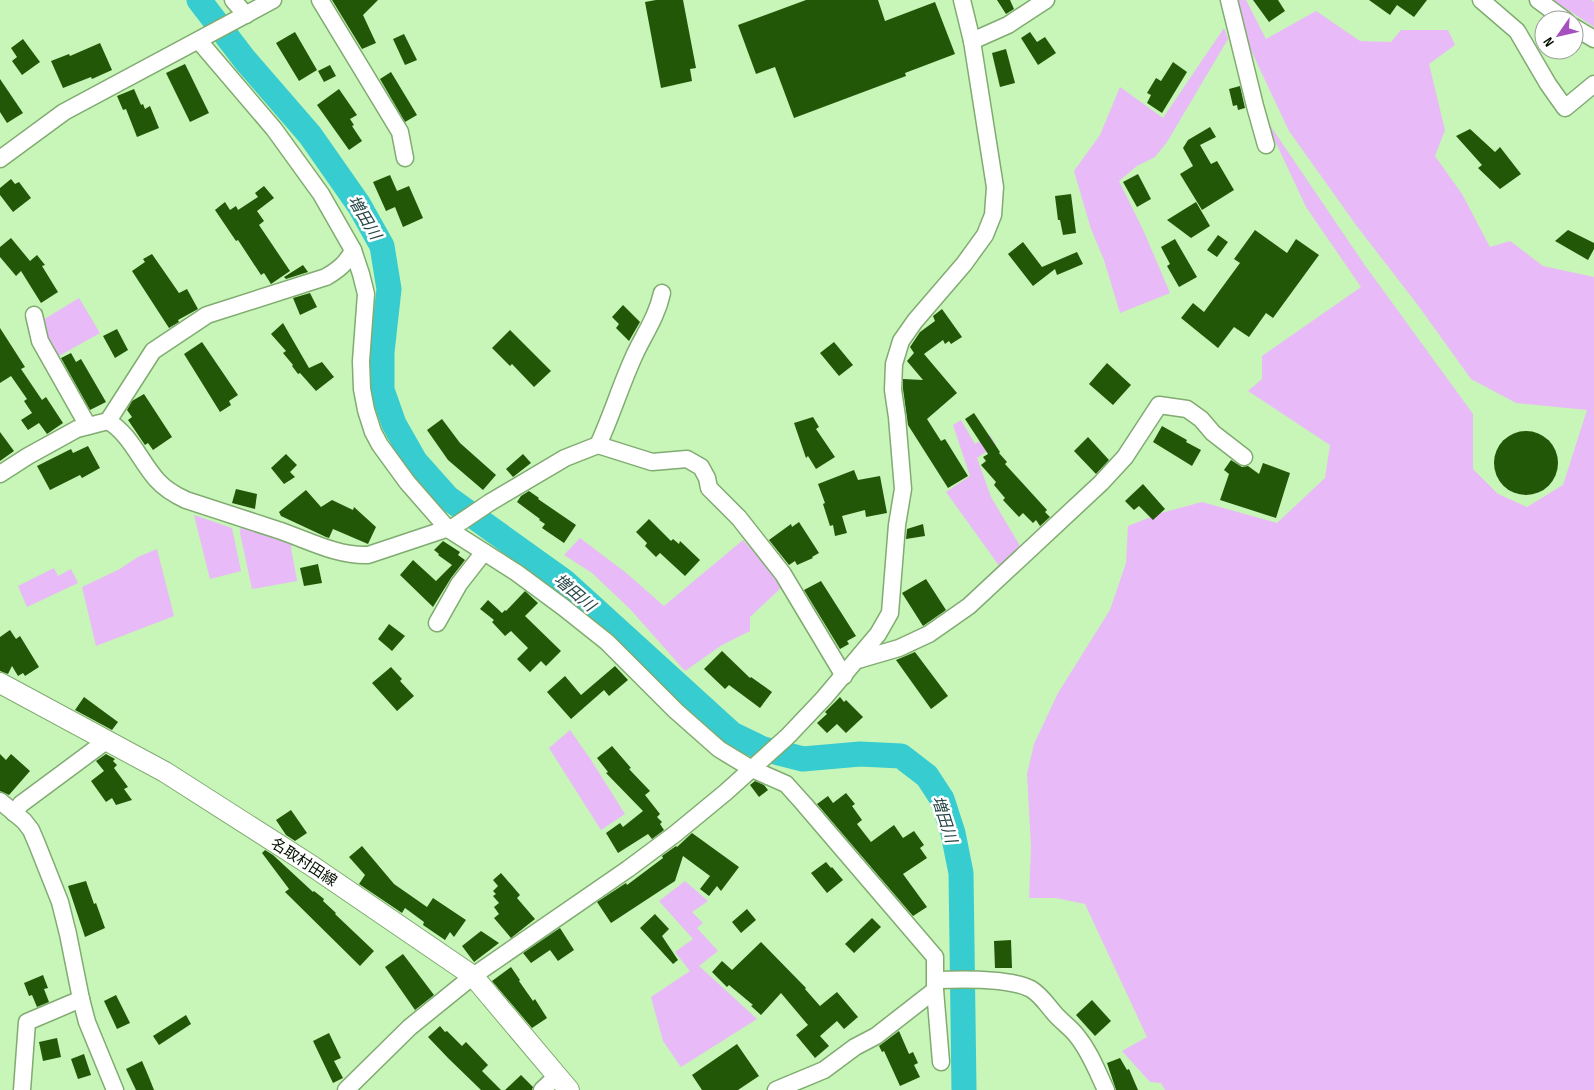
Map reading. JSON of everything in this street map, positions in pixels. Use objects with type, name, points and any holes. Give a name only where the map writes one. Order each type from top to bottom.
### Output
[{"type":"main road","name":"名取村田線","points":[[0,683],[165,772],[312,866],[473,976],[563,1083]]},
{"type":"street","points":[[233,0],[243,17]]},
{"type":"street","points":[[0,159],[64,112],[273,0]]},
{"type":"street","points":[[320,0],[400,132],[405,158]]},
{"type":"street","points":[[346,1090],[410,1027],[473,976],[659,846],[726,792],[788,736],[844,676],[878,634],[890,613],[897,525],[903,489],[893,390],[894,364],[901,341],[915,321],[964,264],[985,235],[993,215],[996,187],[972,40],[962,0]]},
{"type":"street","points":[[972,40],[1008,25],[1046,0]]},
{"type":"street","points":[[1229,0],[1266,145]]},
{"type":"street","points":[[1481,0],[1517,30],[1548,84],[1565,108],[1594,84]]},
{"type":"street","points":[[1538,0],[1552,10]]},
{"type":"street","points":[[201,40],[274,129],[321,194],[353,250],[366,294],[361,361],[362,389],[373,432],[390,460],[424,502],[451,528],[563,607],[607,642],[695,729],[719,749],[755,766],[786,784],[935,957],[938,983],[941,1062]]},
{"type":"street","points":[[0,474],[77,429],[108,421],[153,351],[207,315],[326,277],[339,269],[349,258],[353,250]]},
{"type":"street","points":[[598,445],[635,355],[652,325],[662,293]]},
{"type":"street","points":[[34,315],[40,341],[88,426]]},
{"type":"street","points":[[858,660],[899,648],[928,634],[956,617],[969,606],[1101,483],[1125,457],[1159,405],[1187,409],[1201,419],[1213,434],[1244,456]]},
{"type":"street","points":[[108,421],[124,433],[158,480],[178,496],[280,530],[340,553],[355,555],[368,554],[451,528],[565,458],[598,445],[652,462],[687,459],[701,467],[707,478],[709,488],[739,518],[783,574],[844,676]]},
{"type":"street","points":[[437,623],[459,584],[484,552]]},
{"type":"street","points":[[14,813],[21,804],[106,741]]},
{"type":"street","points":[[0,801],[31,830],[60,902],[87,1022],[115,1090]]},
{"type":"street","points":[[776,1090],[824,1070],[855,1047],[883,1031],[938,983],[980,980],[1015,984],[1031,989],[1076,1035],[1088,1051],[1106,1090]]},
{"type":"street","points":[[22,1090],[27,1022],[81,999]]},
{"type":"street","points":[[542,1090],[563,1083]]},
{"type":"shaded area","points":[[1238,0],[1246,0],[1266,39],[1316,11],[1360,41],[1391,42],[1401,30],[1448,30],[1455,45],[1429,64],[1445,130],[1435,156],[1462,194],[1490,247],[1510,241],[1543,266],[1594,277],[1594,1090],[1165,1090],[1161,1083],[1150,1082],[1122,1051],[1147,1037],[1085,904],[1056,898],[1029,898],[1031,847],[1027,774],[1034,744],[1058,693],[1110,610],[1126,563],[1128,526],[1161,513],[1202,502],[1277,523],[1325,478],[1330,445],[1248,391],[1262,379],[1262,356],[1361,287],[1306,207],[1263,115],[1364,264],[1473,414],[1473,469],[1498,494],[1527,507],[1563,485],[1587,410],[1516,403],[1471,379],[1417,304],[1356,225],[1289,131],[1249,46]]},
{"type":"shaded area","points":[[1553,0],[1591,0],[1594,2],[1594,27],[1584,20],[1584,10],[1568,10]]},
{"type":"shaded area","points":[[1224,28],[1228,39],[1167,142],[1155,157],[1137,166],[1119,181],[1144,232],[1170,293],[1120,313],[1104,260],[1091,229],[1074,171],[1100,135],[1120,87],[1163,118]]},
{"type":"shaded area","points":[[79,298],[100,333],[59,356],[49,342],[43,320]]},
{"type":"shaded area","points":[[961,420],[975,444],[990,435],[996,445],[977,458],[991,497],[1020,546],[1000,567],[946,492],[970,476],[953,425]]},
{"type":"shaded area","points":[[194,515],[232,528],[241,571],[210,579]]},
{"type":"shaded area","points":[[241,525],[292,544],[291,548],[297,581],[252,589],[240,533]]},
{"type":"shaded area","points":[[580,538],[625,572],[664,606],[743,540],[784,585],[750,617],[750,631],[722,645],[685,671],[630,609],[592,573],[564,555]]},
{"type":"shaded area","points":[[157,549],[174,616],[96,646],[82,587]]},
{"type":"shaded area","points":[[54,568],[58,576],[71,569],[78,583],[27,607],[18,586]]},
{"type":"shaded area","points":[[570,730],[625,814],[601,830],[549,748]]},
{"type":"shaded area","points":[[685,881],[708,901],[692,912],[703,923],[697,928],[718,951],[699,966],[757,1019],[681,1067],[663,1041],[651,997],[690,971],[675,952],[693,939],[659,901]]},
{"type":"building","points":[[332,0],[378,0],[363,15],[376,43],[362,49]]},
{"type":"building","points":[[683,0],[696,68],[690,69],[692,81],[661,88],[645,2]]},
{"type":"building","points":[[806,0],[878,0],[885,21],[935,2],[955,54],[905,73],[906,76],[794,118],[775,67],[756,74],[738,25]]},
{"type":"building","points":[[997,0],[1010,0],[1014,9],[1006,14]]},
{"type":"building","points":[[1253,0],[1278,0],[1285,11],[1269,22]]},
{"type":"building","points":[[1369,0],[1427,0],[1414,17],[1397,5],[1390,15]]},
{"type":"building","points":[[295,32],[317,70],[299,81],[276,43]]},
{"type":"building","points":[[1030,32],[1037,42],[1045,37],[1056,53],[1038,65],[1021,38]]},
{"type":"building","points":[[404,34],[417,60],[405,65],[393,39]]},
{"type":"building","points":[[23,39],[40,62],[22,75],[12,61],[17,57],[11,48]]},
{"type":"building","points":[[100,43],[112,70],[92,79],[91,77],[63,88],[51,61],[69,54],[70,56]]},
{"type":"building","points":[[1006,49],[1015,83],[1000,87],[992,53]]},
{"type":"building","points":[[1173,62],[1187,72],[1162,113],[1147,103],[1151,95],[1147,93],[1156,78],[1161,81]]},
{"type":"building","points":[[185,64],[209,113],[190,122],[166,73]]},
{"type":"building","points":[[330,65],[336,76],[324,82],[318,71]]},
{"type":"building","points":[[391,72],[417,115],[405,122],[380,79]]},
{"type":"building","points":[[0,79],[23,113],[7,123],[0,112]]},
{"type":"building","points":[[1240,86],[1245,108],[1238,110],[1237,105],[1233,106],[1229,89]]},
{"type":"building","points":[[134,89],[141,105],[143,104],[145,109],[150,106],[159,128],[137,137],[126,109],[123,110],[117,96]]},
{"type":"building","points":[[339,89],[357,115],[350,119],[354,125],[352,126],[362,141],[349,150],[317,105]]},
{"type":"building","points":[[1210,127],[1216,137],[1200,145],[1211,164],[1217,161],[1234,190],[1202,210],[1180,174],[1193,166],[1183,148],[1188,140]]},
{"type":"building","points":[[1470,129],[1495,152],[1500,147],[1521,174],[1500,189],[1478,168],[1482,165],[1456,136]]},
{"type":"building","points":[[1138,174],[1151,199],[1137,207],[1123,182]]},
{"type":"building","points":[[390,175],[397,191],[409,186],[423,218],[403,227],[395,207],[386,211],[373,182]]},
{"type":"building","points":[[11,179],[15,184],[19,182],[31,198],[13,212],[0,195],[0,188]]},
{"type":"building","points":[[264,186],[274,198],[257,211],[264,221],[259,225],[290,271],[271,284],[264,273],[261,275],[215,210],[225,202],[230,210],[236,206],[238,210],[258,197],[255,193]]},
{"type":"building","points":[[1071,194],[1076,233],[1063,235],[1060,220],[1058,220],[1055,196]]},
{"type":"building","points":[[1196,202],[1210,226],[1191,238],[1167,220]]},
{"type":"building","points":[[1255,230],[1287,253],[1296,239],[1319,255],[1273,318],[1266,313],[1249,337],[1234,327],[1218,348],[1181,318],[1193,303],[1204,312],[1240,263],[1234,259]]},
{"type":"building","points":[[1568,230],[1594,243],[1594,249],[1588,260],[1555,241]]},
{"type":"building","points":[[1218,235],[1228,242],[1217,257],[1207,250]]},
{"type":"building","points":[[11,238],[30,261],[37,255],[45,265],[42,266],[58,292],[41,303],[21,271],[16,276],[0,257],[0,247]]},
{"type":"building","points":[[1175,239],[1197,277],[1179,287],[1167,266],[1170,264],[1161,247]]},
{"type":"building","points":[[1023,242],[1042,267],[1077,252],[1083,264],[1057,275],[1055,269],[1033,286],[1008,254]]},
{"type":"building","points":[[152,254],[179,293],[187,289],[198,309],[178,320],[179,322],[169,328],[132,271],[145,262],[143,259]]},
{"type":"building","points":[[303,265],[308,272],[286,279],[284,277]]},
{"type":"building","points":[[310,293],[317,307],[300,315],[293,298]]},
{"type":"building","points":[[623,305],[640,322],[629,341],[616,328],[619,324],[612,317]]},
{"type":"building","points":[[942,309],[962,337],[951,344],[949,341],[945,344],[943,340],[924,354],[957,393],[927,419],[941,441],[945,439],[968,476],[948,488],[908,425],[903,389],[903,379],[923,380],[907,361],[914,353],[910,347],[920,332],[935,321],[933,316]]},
{"type":"building","points":[[283,323],[309,368],[322,362],[334,377],[316,391],[300,373],[298,374],[283,353],[286,351],[271,334]]},
{"type":"building","points":[[0,328],[25,367],[21,369],[42,400],[46,397],[63,423],[47,434],[39,423],[28,430],[21,420],[32,413],[24,401],[27,399],[11,376],[0,383]]},
{"type":"building","points":[[117,329],[128,350],[115,358],[103,336]]},
{"type":"building","points":[[510,330],[551,371],[534,387],[512,364],[510,366],[492,348]]},
{"type":"building","points":[[202,342],[238,395],[229,401],[231,405],[220,412],[184,354]]},
{"type":"building","points":[[834,342],[853,365],[839,376],[820,353]]},
{"type":"building","points":[[71,353],[76,362],[81,359],[106,402],[90,410],[61,358]]},
{"type":"building","points":[[1107,363],[1131,385],[1113,405],[1089,384]]},
{"type":"building","points":[[144,394],[172,437],[153,450],[148,443],[145,445],[128,420],[132,417],[127,410],[132,401]]},
{"type":"building","points":[[974,413],[999,453],[1007,462],[1005,464],[1047,510],[1045,512],[1050,517],[1040,526],[1036,520],[1033,523],[1023,513],[1019,517],[1003,500],[1005,498],[994,485],[996,482],[981,465],[986,461],[983,457],[988,454],[965,419]]},
{"type":"building","points":[[813,417],[819,427],[816,429],[835,457],[816,469],[808,456],[806,458],[794,423]]},
{"type":"building","points":[[442,419],[460,443],[496,475],[483,490],[448,460],[427,430]]},
{"type":"building","points":[[1162,426],[1201,450],[1192,466],[1153,442]]},
{"type":"building","points":[[1526,431],[1544,437],[1552,445],[1558,463],[1552,481],[1544,489],[1526,495],[1508,489],[1500,481],[1494,463],[1500,445],[1508,437]]},
{"type":"building","points":[[0,432],[14,451],[0,461]]},
{"type":"building","points":[[1088,437],[1109,460],[1096,474],[1074,451]]},
{"type":"building","points":[[88,446],[100,468],[82,478],[80,475],[50,490],[37,466],[71,449],[73,453]]},
{"type":"building","points":[[286,454],[297,465],[290,472],[295,477],[284,484],[271,468]]},
{"type":"building","points":[[523,454],[531,463],[513,477],[506,469]]},
{"type":"building","points":[[1231,460],[1242,467],[1248,466],[1259,474],[1263,463],[1290,473],[1276,518],[1220,500],[1229,474],[1224,470]]},
{"type":"building","points":[[854,470],[858,480],[880,476],[887,513],[866,517],[865,510],[842,516],[847,533],[835,536],[833,525],[830,526],[823,504],[825,503],[818,484]]},
{"type":"building","points":[[1143,484],[1165,509],[1153,520],[1139,506],[1134,510],[1125,501]]},
{"type":"building","points":[[236,489],[257,494],[255,509],[232,503]]},
{"type":"building","points":[[306,490],[321,507],[332,500],[353,510],[354,507],[376,527],[368,544],[333,529],[329,538],[281,516],[279,512]]},
{"type":"building","points":[[529,491],[576,525],[564,543],[542,528],[545,524],[517,502],[521,496]]},
{"type":"building","points":[[649,519],[671,541],[673,539],[679,544],[680,541],[700,560],[685,576],[660,553],[656,557],[645,546],[647,543],[636,532]]},
{"type":"building","points":[[799,522],[819,553],[813,558],[797,565],[795,561],[789,565],[769,540],[791,524],[792,527]]},
{"type":"building","points":[[923,524],[925,536],[906,539],[907,529]]},
{"type":"building","points":[[443,541],[460,552],[458,555],[465,560],[433,607],[400,575],[413,560],[436,581],[452,565],[434,550]]},
{"type":"building","points":[[318,564],[322,583],[304,586],[300,568]]},
{"type":"building","points":[[926,579],[946,610],[923,626],[902,593]]},
{"type":"building","points":[[821,581],[856,636],[847,641],[849,644],[840,649],[804,590]]},
{"type":"building","points":[[525,591],[538,603],[525,616],[561,651],[546,666],[541,661],[530,672],[517,659],[528,648],[511,631],[505,636],[492,622],[494,620],[480,609],[488,600],[502,613]]},
{"type":"building","points":[[389,624],[405,636],[392,651],[378,639]]},
{"type":"building","points":[[10,630],[16,639],[20,636],[39,667],[25,676],[23,673],[18,676],[12,666],[8,674],[0,671],[0,637]]},
{"type":"building","points":[[722,651],[750,678],[772,692],[760,708],[729,685],[725,689],[704,669]]},
{"type":"building","points":[[915,652],[948,696],[931,709],[896,660]]},
{"type":"building","points":[[615,666],[628,680],[609,696],[604,690],[571,719],[547,692],[565,676],[581,695]]},
{"type":"building","points":[[391,667],[402,679],[400,681],[414,696],[397,711],[372,683]]},
{"type":"building","points":[[84,697],[118,722],[112,730],[75,710]]},
{"type":"building","points":[[840,697],[844,702],[846,700],[863,717],[846,733],[837,724],[827,733],[817,723],[827,714],[825,712]]},
{"type":"building","points":[[612,746],[631,768],[629,769],[650,791],[645,795],[660,814],[657,817],[662,822],[660,824],[664,830],[652,839],[648,834],[618,853],[606,833],[620,823],[623,827],[643,811],[606,773],[608,772],[597,758]]},
{"type":"building","points":[[0,754],[6,760],[11,754],[30,771],[9,795],[0,791]]},
{"type":"building","points":[[106,754],[115,759],[113,761],[117,765],[114,768],[128,787],[124,789],[132,800],[116,805],[112,798],[106,802],[91,781],[104,771],[96,761]]},
{"type":"building","points":[[755,781],[764,785],[768,790],[759,797],[750,785]]},
{"type":"building","points":[[846,793],[855,804],[852,806],[862,820],[857,824],[871,842],[894,825],[903,838],[914,831],[924,845],[920,848],[927,858],[903,874],[927,907],[913,916],[817,804],[828,796],[833,803]]},
{"type":"building","points":[[291,810],[307,833],[295,841],[286,835],[276,820]]},
{"type":"building","points":[[692,833],[739,867],[721,891],[717,886],[709,896],[700,889],[710,876],[683,856],[675,881],[611,923],[597,902],[626,883],[627,885],[663,858],[662,856],[677,847]]},
{"type":"building","points":[[362,846],[394,884],[427,907],[433,898],[466,920],[454,937],[450,932],[445,940],[423,925],[424,922],[405,908],[402,913],[359,884],[365,875],[349,857]]},
{"type":"building","points":[[265,850],[273,855],[313,892],[324,899],[323,901],[335,914],[374,951],[360,966],[285,892],[289,889],[262,853]]},
{"type":"building","points":[[826,862],[843,880],[827,893],[811,873]]},
{"type":"building","points":[[501,873],[520,895],[517,898],[535,919],[511,938],[494,918],[499,914],[494,907],[499,903],[493,896],[496,894],[493,891],[498,886],[493,880]]},
{"type":"building","points":[[86,881],[105,928],[85,937],[68,886]]},
{"type":"building","points":[[747,909],[756,920],[741,933],[732,922]]},
{"type":"building","points":[[655,914],[669,929],[662,936],[678,960],[673,964],[640,928]]},
{"type":"building","points":[[872,918],[881,927],[854,953],[845,944]]},
{"type":"building","points":[[560,928],[574,950],[558,961],[550,950],[531,963],[523,953]]},
{"type":"building","points":[[481,931],[499,943],[474,962],[462,946]]},
{"type":"building","points":[[1011,940],[1012,968],[995,968],[994,941]]},
{"type":"building","points":[[761,942],[806,988],[820,1006],[837,992],[858,1017],[844,1029],[837,1021],[820,1036],[829,1046],[815,1058],[796,1035],[808,1025],[781,993],[761,1015],[751,1006],[753,1005],[729,985],[727,987],[712,972],[722,961],[732,970]]},
{"type":"building","points":[[403,954],[434,995],[415,1010],[385,967]]},
{"type":"building","points":[[511,967],[533,1001],[535,999],[547,1018],[532,1028],[492,981]]},
{"type":"building","points":[[43,975],[48,988],[44,989],[49,1002],[37,1007],[32,995],[29,996],[24,983]]},
{"type":"building","points":[[116,995],[130,1023],[117,1029],[104,1001]]},
{"type":"building","points":[[1092,1000],[1111,1021],[1095,1036],[1076,1015]]},
{"type":"building","points":[[186,1015],[191,1024],[159,1045],[153,1036]]},
{"type":"building","points":[[440,1026],[462,1046],[466,1042],[488,1065],[482,1071],[501,1090],[481,1090],[448,1058],[428,1037]]},
{"type":"building","points":[[899,1031],[909,1054],[913,1052],[918,1063],[914,1065],[920,1077],[900,1086],[884,1051],[882,1052],[879,1046]]},
{"type":"building","points":[[329,1033],[341,1058],[334,1061],[343,1078],[333,1083],[313,1041]]},
{"type":"building","points":[[57,1038],[61,1057],[43,1061],[39,1042]]},
{"type":"building","points":[[737,1044],[759,1076],[738,1090],[702,1090],[692,1075]]},
{"type":"building","points":[[84,1054],[91,1075],[78,1079],[71,1059]]},
{"type":"building","points":[[1120,1058],[1127,1070],[1129,1069],[1138,1090],[1116,1090],[1107,1063]]},
{"type":"building","points":[[142,1061],[154,1090],[136,1090],[126,1069]]},
{"type":"building","points":[[521,1075],[533,1087],[532,1090],[505,1090]]},
{"type":"waterway","name":"増田川","points":[[199,0],[245,60],[310,135],[359,205],[382,246],[389,289],[382,352],[382,390],[394,424],[415,461],[448,498],[565,582],[732,734],[763,749],[803,759],[860,754],[901,756],[927,776],[942,799],[953,833],[961,873],[964,1090]]}]
